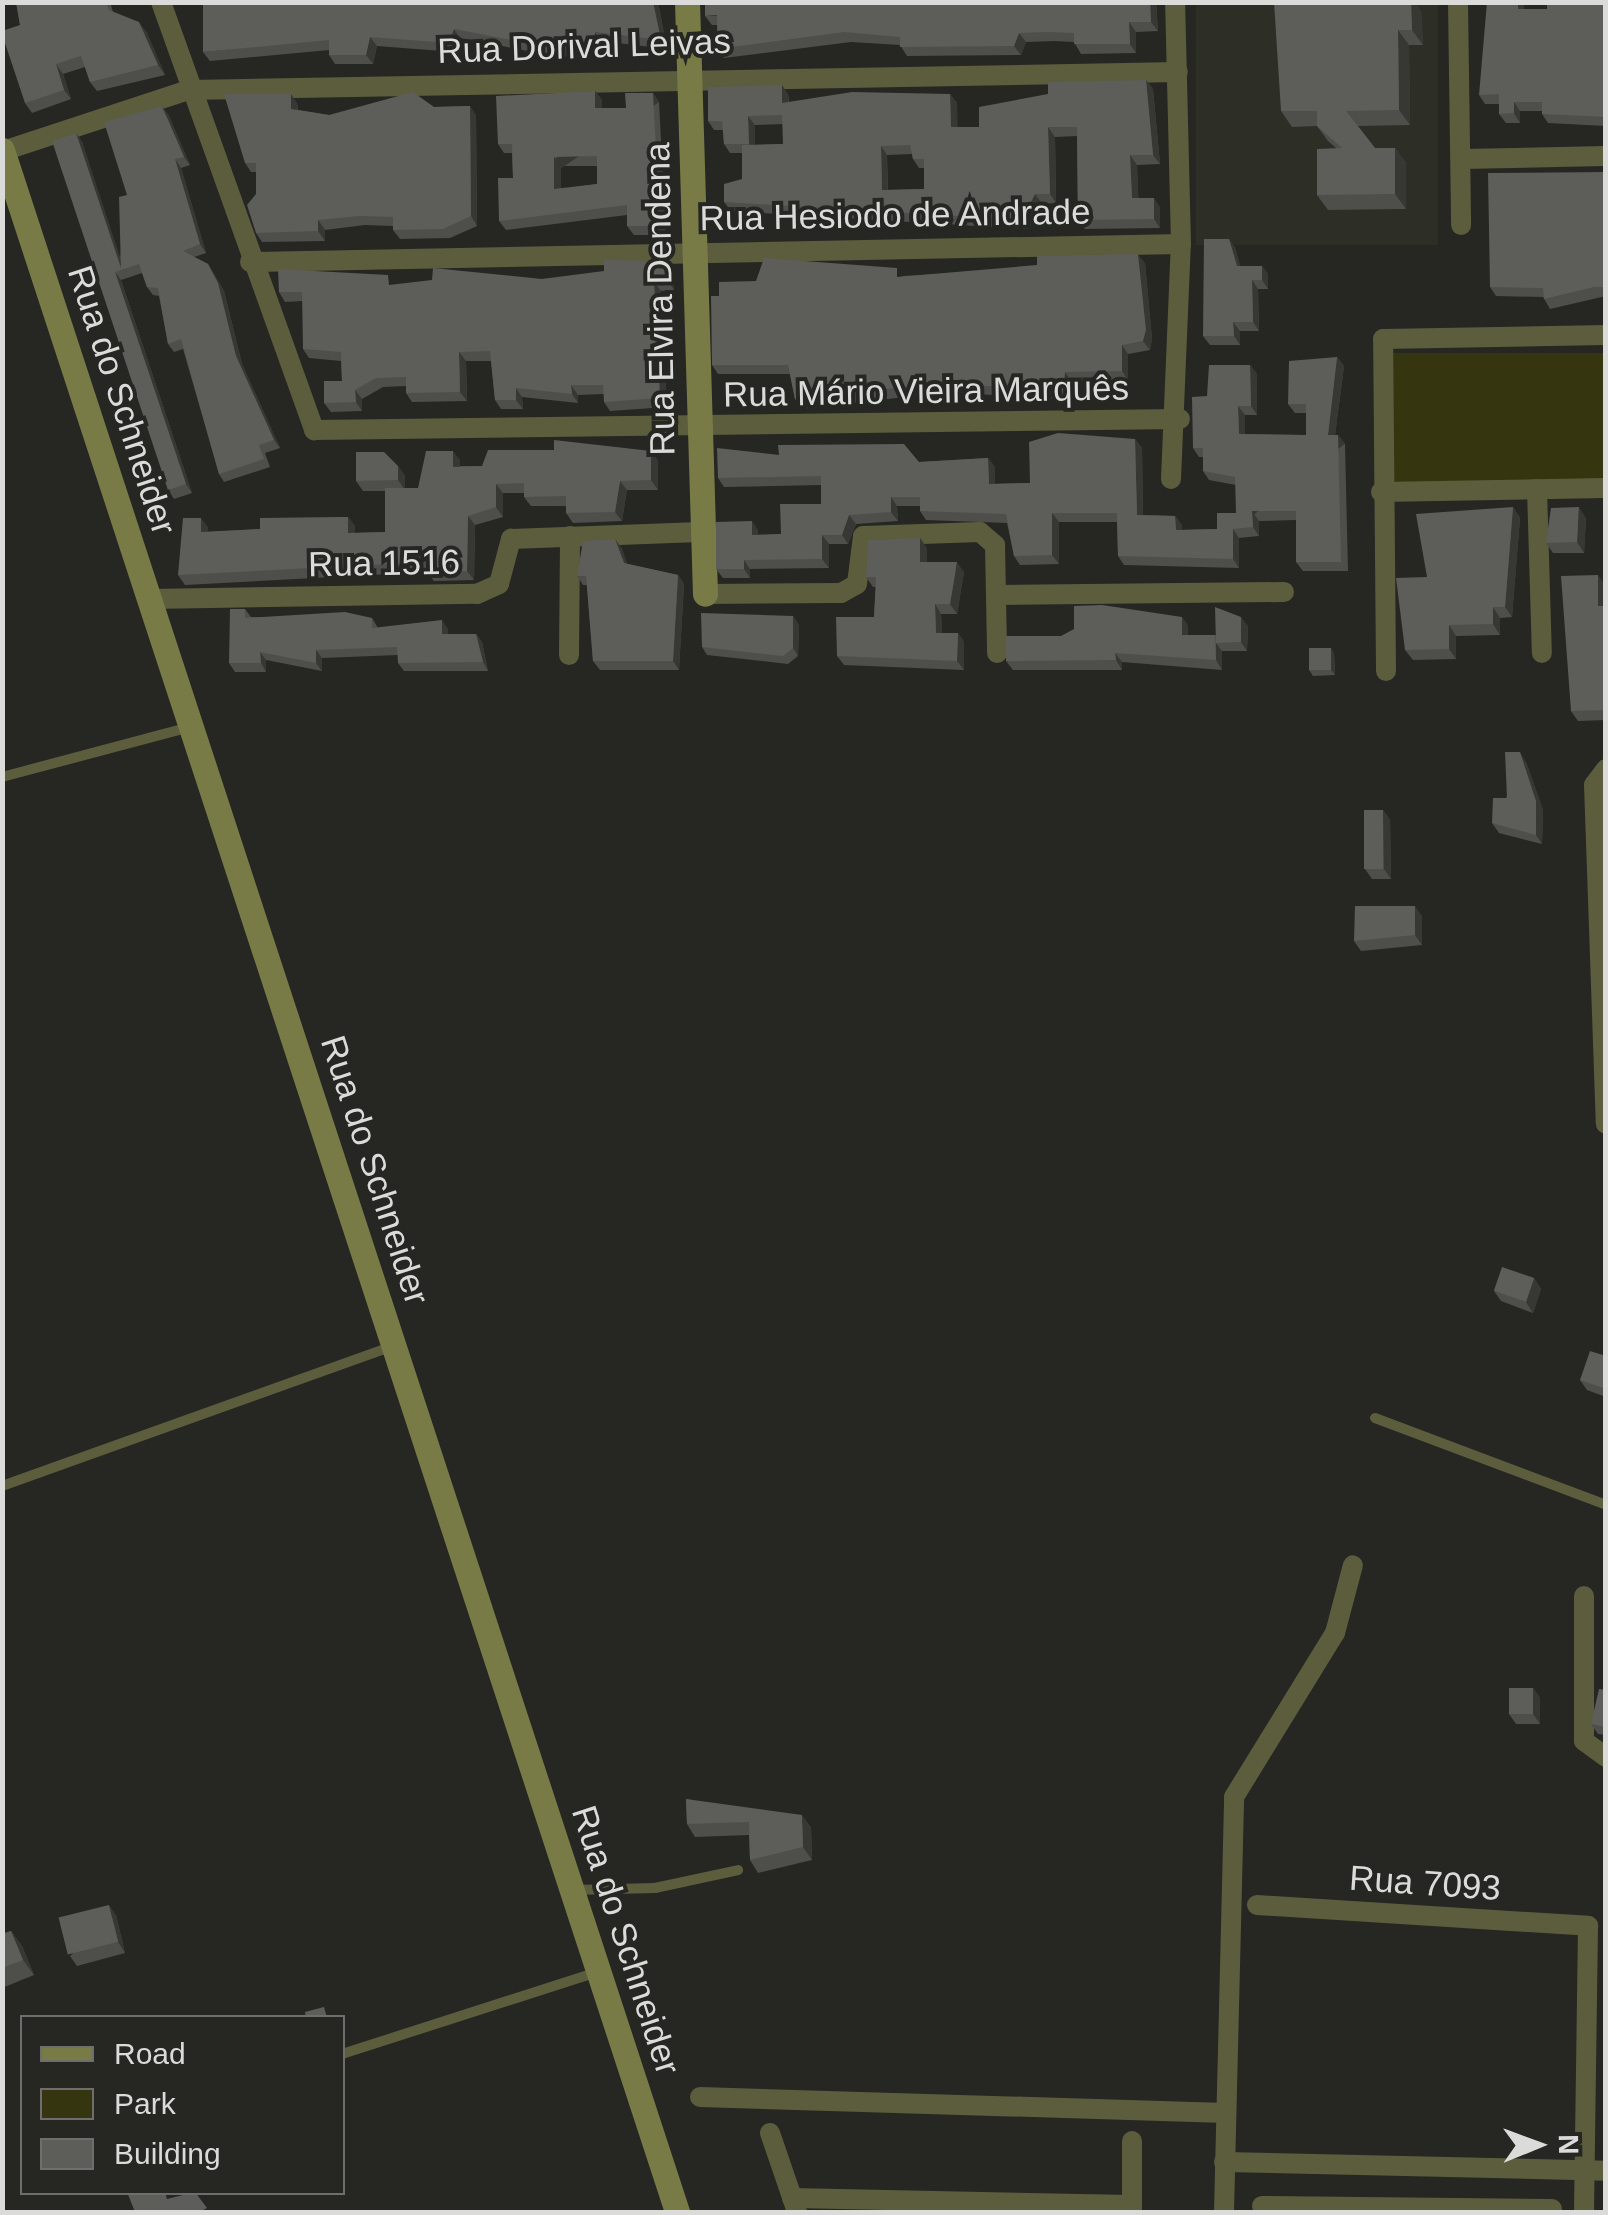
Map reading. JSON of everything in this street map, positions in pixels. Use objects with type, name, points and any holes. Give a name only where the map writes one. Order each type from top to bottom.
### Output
[{"type":"street","points":[[162,2],[188,90],[250,262]]},
{"type":"street","name":"Rua Elvira Dendena","points":[[688,2],[700,532],[706,594]]},
{"type":"street","points":[[1171,479],[1180,419],[1182,244],[1175,2]]},
{"type":"street","points":[[1458,2],[1461,225]]},
{"type":"street","name":"Rua Dorival Leivas","points":[[3,151],[188,90],[689,75],[1178,72]]},
{"type":"street","name":"Rua do Schneider","points":[[3,151],[677,2212]]},
{"type":"street","points":[[1462,158],[1606,156]]},
{"type":"street","name":"Rua Hesiodo de Andrade","points":[[250,262],[695,250],[1182,244]]},
{"type":"street","name":"Rua Mário Vieira Marquês","points":[[250,262],[314,430],[1180,419]]},
{"type":"street","points":[[1386,671],[1381,492],[1383,340],[1606,335]]},
{"type":"street","points":[[1381,492],[1606,488]]},
{"type":"street","points":[[1537,489],[1542,653]]},
{"type":"street","name":"Rua 1516","points":[[150,598],[477,594],[499,584],[511,539],[700,532]]},
{"type":"street","points":[[706,594],[851,591],[863,536],[980,532],[995,545],[997,653]]},
{"type":"street","points":[[569,655],[570,536]]},
{"type":"street","points":[[996,595],[1284,592]]},
{"type":"street","points":[[1601,771],[1605,1124]]},
{"type":"street","points":[[1224,2212],[1234,1797],[1335,1633],[1353,1565]]},
{"type":"street","points":[[1584,1596],[1584,1741],[1606,1757]]},
{"type":"street","name":"Rua 7093","points":[[1257,1905],[1588,1926],[1595,2169]]},
{"type":"street","points":[[700,2098],[1226,2112]]},
{"type":"street","points":[[770,2133],[794,2205],[1132,2209],[1132,2141]]},
{"type":"street","points":[[1224,2162],[1595,2169],[1584,2212]]},
{"type":"street","points":[[1262,2206],[1336,2210],[1552,2209]]},
{"type":"lane","points":[[2,778],[192,727]]},
{"type":"lane","points":[[2,1486],[396,1345]]},
{"type":"lane","points":[[1375,1418],[1606,1504]]},
{"type":"lane","points":[[572,1890],[655,1888],[738,1870]]},
{"type":"lane","points":[[345,2053],[599,1972]]},
{"type":"shaded area","points":[[1196,3],[1438,3],[1438,245],[1196,245]]},
{"type":"green space","points":[[1389,353],[1605,353],[1605,482],[1389,482]]},
{"type":"building","points":[[16,2],[106,2],[109,10],[139,22],[158,65],[90,82],[81,56],[56,64],[64,90],[25,103],[2,34],[20,25]]},
{"type":"building","points":[[203,2],[653,2],[661,40],[595,32],[593,47],[553,48],[454,29],[449,43],[370,37],[366,55],[329,55],[329,40],[203,52]]},
{"type":"building","points":[[705,2],[1150,2],[1151,22],[1129,22],[1130,44],[1074,44],[1074,33],[1048,32],[1019,33],[1014,46],[900,47],[900,37],[844,32],[718,49],[717,15],[705,16]]},
{"type":"building","points":[[1274,2],[1411,2],[1412,30],[1398,30],[1399,110],[1346,111],[1375,148],[1395,148],[1395,194],[1317,195],[1317,149],[1342,148],[1317,126],[1317,111],[1281,111]]},
{"type":"building","points":[[1487,2],[1518,2],[1518,9],[1547,9],[1547,2],[1606,2],[1606,117],[1542,114],[1542,102],[1514,102],[1514,113],[1499,114],[1499,94],[1479,95]]},
{"type":"building","points":[[1146,80],[1153,155],[1130,155],[1132,198],[1154,198],[1154,219],[1078,220],[1077,127],[1048,127],[1050,194],[1035,194],[1022,220],[724,202],[724,184],[742,179],[742,145],[783,144],[782,115],[748,116],[749,144],[724,144],[722,121],[708,121],[708,87],[782,85],[782,103],[852,92],[950,94],[951,127],[979,127],[979,107],[1048,94],[1048,82]],"holes":[[[910,145],[913,159],[924,159],[924,189],[882,190],[881,146]]]},
{"type":"building","points":[[595,91],[595,108],[626,108],[625,93],[653,93],[660,226],[627,226],[627,205],[499,221],[498,178],[513,178],[512,144],[498,144],[496,96]],"holes":[[[597,156],[597,184],[554,189],[554,157]]]},
{"type":"building","points":[[413,92],[434,107],[470,106],[471,216],[443,229],[393,230],[393,217],[359,216],[318,220],[318,231],[256,233],[247,205],[256,194],[256,163],[245,163],[224,94],[291,94],[291,109],[329,115]]},
{"type":"building","points":[[162,106],[184,157],[175,159],[200,244],[183,251],[208,264],[218,283],[236,356],[274,440],[259,445],[264,459],[219,474],[181,339],[168,344],[158,288],[147,287],[139,264],[115,272],[186,484],[168,490],[52,141],[76,133],[121,269],[119,197],[127,195],[104,122]]},
{"type":"building","points":[[1606,172],[1606,287],[1544,299],[1543,288],[1490,287],[1488,173]]},
{"type":"building","points":[[1204,239],[1229,239],[1237,266],[1262,266],[1262,280],[1252,280],[1253,322],[1233,322],[1234,336],[1203,336]]},
{"type":"building","points":[[1138,254],[1146,330],[1143,341],[1122,345],[1122,371],[1065,372],[1063,391],[941,383],[795,399],[788,365],[712,365],[711,296],[719,296],[719,282],[756,281],[764,258],[897,268],[897,277],[1037,265],[1037,256]]},
{"type":"building","points":[[604,260],[667,261],[668,281],[654,282],[660,398],[604,402],[603,385],[571,385],[572,394],[516,388],[516,400],[495,400],[490,351],[459,352],[460,392],[406,393],[406,377],[376,378],[355,390],[356,402],[324,403],[324,381],[342,381],[341,352],[303,349],[302,292],[279,292],[278,269],[388,275],[389,285],[432,280],[433,268],[542,279],[604,271]]},
{"type":"building","points":[[1337,357],[1328,435],[1338,435],[1341,562],[1296,562],[1296,511],[1252,511],[1253,527],[1233,529],[1233,559],[1118,556],[1117,513],[1052,513],[1052,555],[1014,556],[1006,514],[920,511],[920,497],[891,497],[891,512],[849,515],[842,535],[822,535],[822,559],[744,560],[744,569],[716,569],[716,522],[752,521],[752,535],[781,534],[780,504],[821,504],[821,476],[718,478],[717,448],[779,455],[778,445],[904,444],[919,462],[988,458],[989,484],[1030,483],[1029,442],[1058,433],[1135,439],[1137,515],[1175,516],[1176,530],[1217,529],[1217,513],[1236,513],[1235,477],[1203,471],[1203,448],[1193,448],[1192,397],[1207,396],[1209,365],[1250,365],[1251,406],[1238,406],[1239,434],[1306,435],[1306,404],[1288,404],[1289,361]]},
{"type":"building","points":[[554,440],[651,451],[651,480],[620,481],[615,512],[566,513],[566,496],[524,497],[524,483],[496,484],[496,507],[468,516],[467,571],[427,571],[427,562],[178,575],[183,518],[201,518],[201,532],[260,529],[260,518],[348,517],[348,533],[385,532],[385,488],[418,488],[426,451],[453,451],[453,467],[482,466],[488,450],[554,450]]},
{"type":"building","points":[[356,452],[384,452],[398,466],[398,480],[356,481]]},
{"type":"building","points":[[1513,507],[1505,607],[1493,607],[1493,624],[1449,625],[1449,649],[1405,650],[1396,578],[1427,577],[1416,514]]},
{"type":"building","points":[[1579,507],[1577,542],[1546,543],[1551,508]]},
{"type":"building","points":[[920,538],[920,562],[957,562],[950,604],[935,604],[936,633],[958,633],[957,661],[837,656],[836,617],[874,617],[876,577],[866,577],[868,540]]},
{"type":"building","points":[[615,539],[624,563],[678,575],[673,661],[593,661],[586,576],[577,576],[583,541]]},
{"type":"building","points":[[1598,575],[1598,606],[1606,606],[1606,710],[1571,711],[1561,576]]},
{"type":"building","points":[[1102,605],[1182,617],[1182,635],[1215,635],[1216,660],[1115,653],[1116,660],[1006,661],[1006,636],[1061,636],[1074,629],[1074,606]]},
{"type":"building","points":[[1215,607],[1241,617],[1241,642],[1216,643]]},
{"type":"building","points":[[230,609],[245,609],[245,618],[345,612],[372,618],[372,628],[442,620],[442,634],[476,634],[483,662],[398,663],[397,647],[316,650],[316,663],[260,652],[261,663],[229,663]]},
{"type":"building","points":[[701,613],[793,616],[793,648],[783,656],[702,647]]},
{"type":"building","points":[[1309,648],[1331,648],[1331,670],[1309,670]]},
{"type":"building","points":[[1505,752],[1520,752],[1536,801],[1536,835],[1492,823],[1493,798],[1507,798]]},
{"type":"building","points":[[1364,810],[1383,810],[1383,869],[1364,869]]},
{"type":"building","points":[[1355,906],[1415,906],[1415,935],[1354,941]]},
{"type":"building","points":[[1502,1267],[1534,1278],[1526,1302],[1494,1291]]},
{"type":"building","points":[[1590,1351],[1606,1356],[1606,1389],[1580,1380]]},
{"type":"building","points":[[1509,1688],[1533,1688],[1533,1714],[1509,1714]]},
{"type":"building","points":[[1599,1689],[1606,1690],[1606,1727],[1591,1724]]},
{"type":"building","points":[[686,1799],[802,1815],[803,1847],[750,1860],[749,1822],[687,1824]]},
{"type":"building","points":[[109,1905],[118,1942],[68,1954],[59,1918]]},
{"type":"building","points":[[11,1931],[23,1960],[2,1968],[2,1934]]},
{"type":"building","points":[[324,2007],[326,2015],[306,2015]]},
{"type":"building","points":[[1606,2013],[1606,2118],[1605,2118]]},
{"type":"building","points":[[128,2195],[166,2195],[167,2199],[197,2195],[207,2208],[199,2212],[135,2212]]}]
